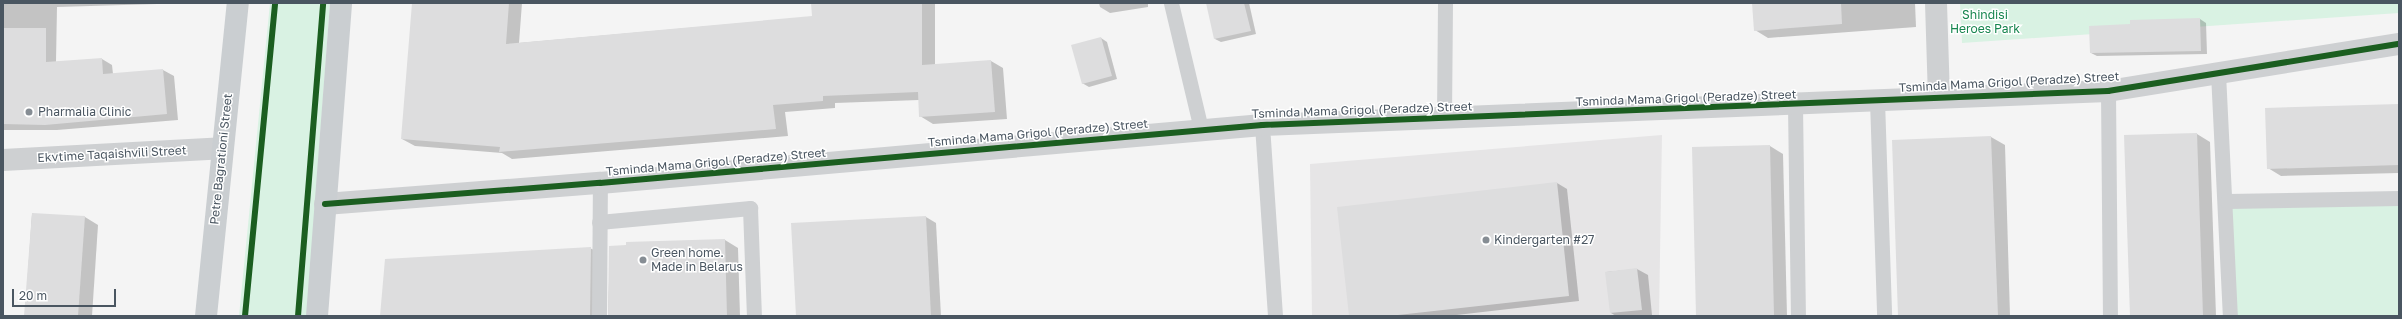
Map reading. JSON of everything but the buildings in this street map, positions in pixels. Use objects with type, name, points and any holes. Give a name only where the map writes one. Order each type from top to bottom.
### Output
[{"type":"main road","name":"Petre Bagrationi Street","points":[[206,316],[238,3]]},
{"type":"main road","points":[[317,316],[341,3]]},
{"type":"street","points":[[1936,3],[1939,96]]},
{"type":"street","name":"Tsminda Mama Grigol (Peradze) Street","points":[[325,204],[600,183],[1201,129],[1262,125],[1795,105],[1939,96],[2108,91],[2399,44]]},
{"type":"street","name":"Ekvtime Taqaishvili Street","points":[[3,160],[222,148]]},
{"type":"lane","points":[[1171,3],[1201,129]]},
{"type":"lane","points":[[1444,118],[1445,3]]},
{"type":"lane","points":[[2218,73],[2227,201],[2230,316]]},
{"type":"lane","points":[[2108,91],[2110,316]]},
{"type":"lane","points":[[1876,100],[1884,316]]},
{"type":"lane","points":[[1795,105],[1798,316]]},
{"type":"lane","points":[[1262,125],[1275,316]]},
{"type":"lane","points":[[599,316],[600,183]]},
{"type":"lane","points":[[2227,201],[2399,198]]},
{"type":"lane","points":[[599,222],[750,208],[754,316]]},
{"type":"shaded area","name":"Kindergarten #27","points":[[1662,135],[1659,316],[1312,316],[1310,164]]},
{"type":"green space","points":[[270,3],[330,3],[307,316],[239,316]]},
{"type":"green space","name":"Shindisi Heroes Park","points":[[1960,3],[2399,3],[2399,13],[1962,43]]},
{"type":"green space","points":[[2399,198],[2399,316],[2230,316],[2227,201]]},
{"type":"cycle path","points":[[245,316],[275,3]]},
{"type":"cycle path","points":[[298,316],[323,3]]},
{"type":"cycle path","points":[[325,204],[600,183],[1262,125],[2108,91],[2399,44]]},
{"type":"place","name":"Pharmalia Clinic","points":[[29,112]]},
{"type":"place","name":"Kindergarten #27","points":[[1486,240]]},
{"type":"place","name":"Green home. Made in Belarus","points":[[643,260]]}]
